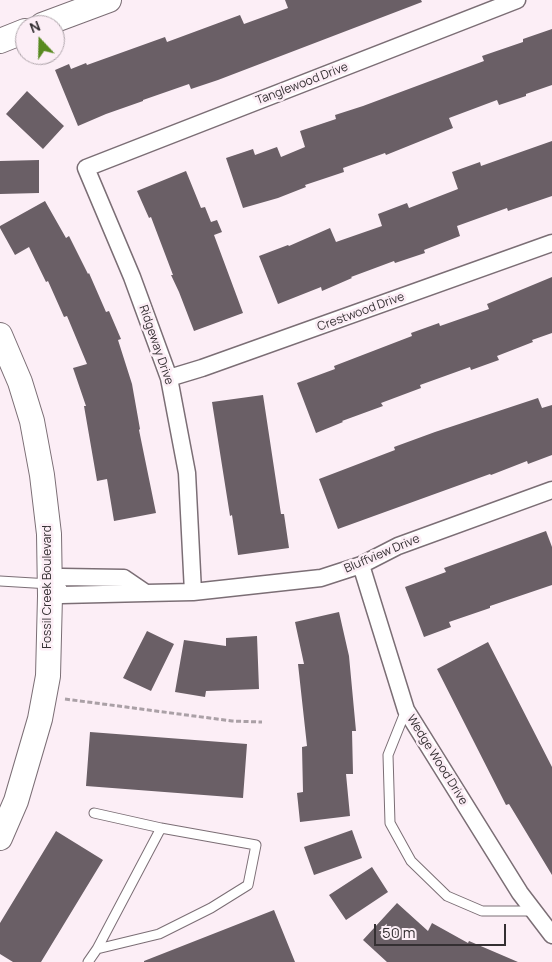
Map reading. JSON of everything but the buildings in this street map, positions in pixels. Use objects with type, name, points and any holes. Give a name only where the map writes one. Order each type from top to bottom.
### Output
[{"type":"main road","points":[[65,16],[109,0]]},
{"type":"main road","points":[[0,41],[15,35]]},
{"type":"main road","name":"Fossil Creek Boulevard","points":[[0,335],[20,382],[32,421],[50,534],[53,584],[48,676],[40,719],[16,801],[0,838]]},
{"type":"street","name":"Tanglewood Drive","points":[[86,168],[517,0]]},
{"type":"street","name":"Ridgeway Drive","points":[[86,168],[132,277],[169,378],[187,473],[193,592]]},
{"type":"street","name":"Crestwood Drive","points":[[169,378],[552,243]]},
{"type":"street","name":"Bluffview Drive","points":[[53,584],[61,595],[193,592],[321,578],[361,565],[398,546],[552,490]]},
{"type":"street","name":"Wedge Wood Drive","points":[[361,565],[406,710],[520,893],[552,936]]},
{"type":"lane","points":[[0,581],[53,584]]},
{"type":"lane","points":[[406,710],[388,755],[390,823],[411,861],[447,896],[482,911],[533,911]]},
{"type":"lane","points":[[94,814],[256,846],[248,885],[211,908],[159,934],[97,949]]},
{"type":"lane","points":[[88,962],[97,949],[161,828]]},
{"type":"path","points":[[44,696],[232,721],[262,722]]}]
